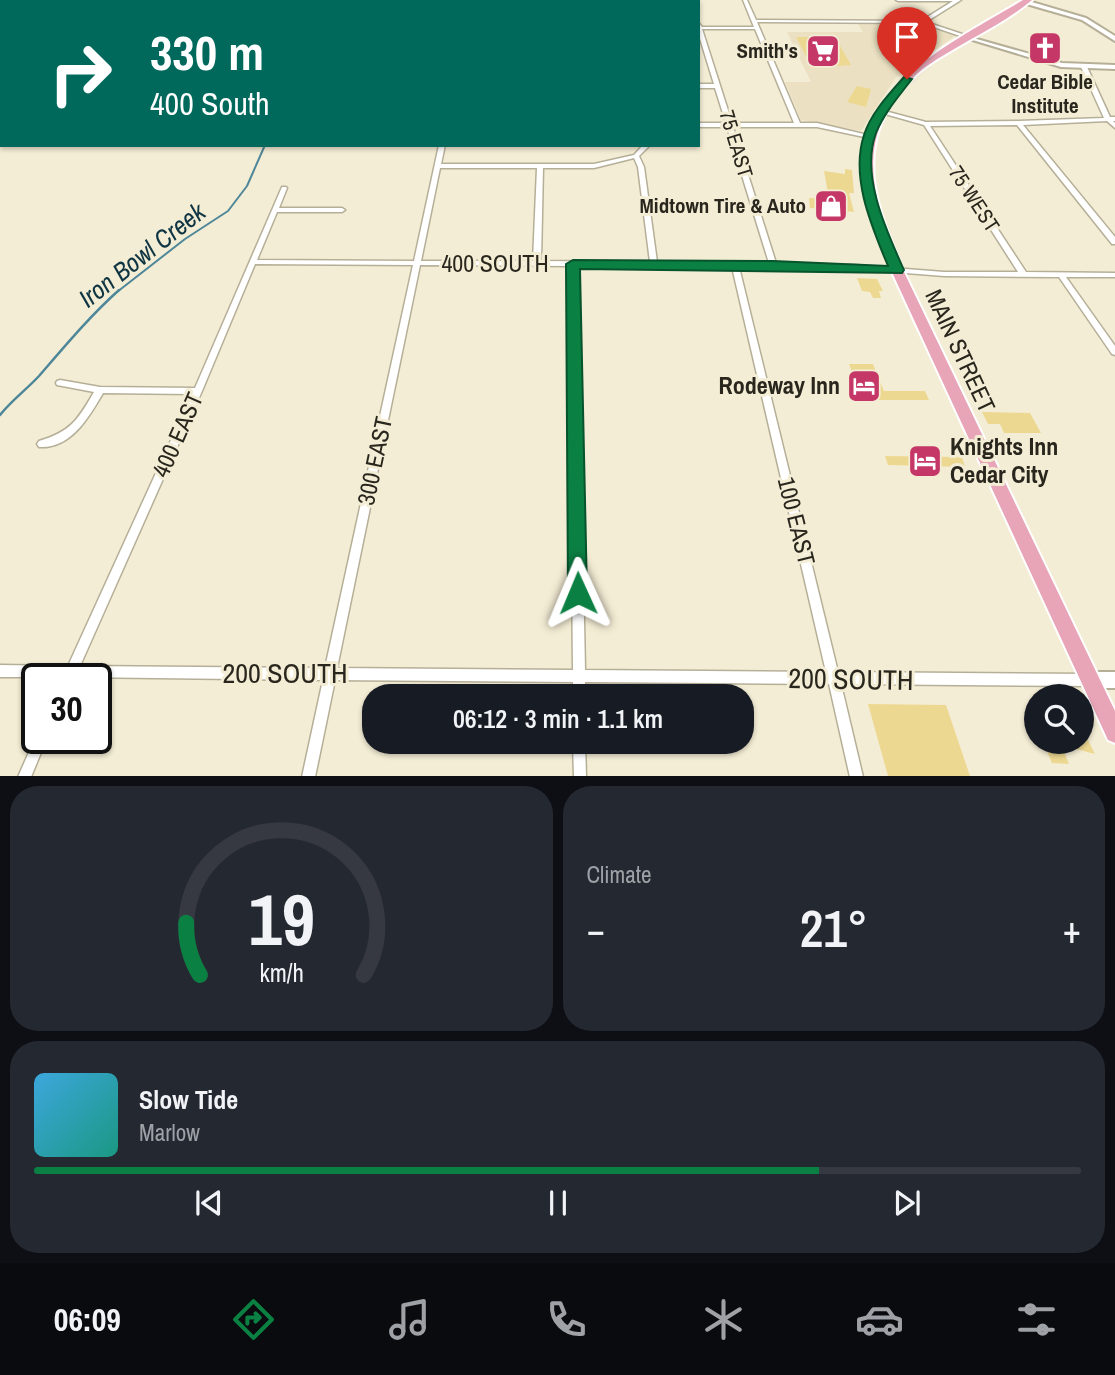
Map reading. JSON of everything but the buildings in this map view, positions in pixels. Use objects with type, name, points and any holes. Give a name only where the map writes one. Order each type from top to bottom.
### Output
[{"type":"main road","name":"MAIN STREET","points":[[1025,1],[914,72],[881,112],[869,136],[867,170],[874,215],[897,270],[1115,733]]},
{"type":"main road","points":[[968,37],[1042,61],[1084,67]]},
{"type":"street","points":[[746,0],[797,124]]},
{"type":"street","points":[[898,0],[959,0]]},
{"type":"street","points":[[922,22],[959,0]]},
{"type":"street","points":[[1025,1],[1084,19],[1115,38]]},
{"type":"street","points":[[754,21],[922,22],[968,37]]},
{"type":"street","points":[[700,26],[757,28]]},
{"type":"street","name":"75 EAST","points":[[700,29],[773,265]]},
{"type":"street","points":[[1115,67],[1084,67],[1115,126]]},
{"type":"street","points":[[700,86],[718,86]]},
{"type":"street","points":[[881,112],[926,124],[1019,124],[1111,119]]},
{"type":"street","points":[[700,125],[797,124],[869,136]]},
{"type":"street","name":"75 WEST","points":[[926,124],[1023,274]]},
{"type":"street","points":[[1019,124],[1115,242]]},
{"type":"street","name":"300 EAST","points":[[308,776],[442,147]]},
{"type":"street","points":[[438,166],[593,166],[636,156],[645,147]]},
{"type":"street","points":[[636,156],[641,167],[654,265]]},
{"type":"street","points":[[537,264],[540,167]]},
{"type":"street","name":"400 EAST","points":[[74,663],[198,391],[284,188]]},
{"type":"street","points":[[276,209],[342,210]]},
{"type":"street","name":"400 SOUTH","points":[[253,262],[773,265],[1115,275]]},
{"type":"street","points":[[573,264],[579,684]]},
{"type":"street","name":"100 EAST","points":[[735,265],[857,776]]},
{"type":"street","points":[[1061,275],[1115,352]]},
{"type":"street","points":[[60,383],[100,390],[198,391]]},
{"type":"street","points":[[42,444],[61,440],[78,425],[100,390]]},
{"type":"street","name":"200 SOUTH","points":[[0,671],[21,672]]},
{"type":"street","name":"200 SOUTH","points":[[112,675],[1115,680]]},
{"type":"street","points":[[24,776],[34,754]]},
{"type":"street","points":[[579,754],[580,776]]},
{"type":"shaded area","points":[[858,24],[922,25],[955,36],[896,77],[861,131],[801,120],[785,82],[811,82],[787,32],[863,32]]},
{"type":"waterway","name":"Iron Bowl Creek","points":[[117,292],[185,239],[228,211],[247,186],[264,147]]},
{"type":"waterway","name":"Iron Bowl Creek","points":[[0,415],[119,290]]},
{"type":"place","name":"Cedar Bible Institute","points":[[1045,48]]},
{"type":"place","name":"Smith's","points":[[823,51]]},
{"type":"place","name":"Midtown Tire & Auto","points":[[831,206]]},
{"type":"place","name":"Rodeway Inn","points":[[864,386]]},
{"type":"place","name":"Knights Inn Cedar City","points":[[925,461]]},
{"type":"route","points":[[578,593],[573,264],[773,265],[897,270],[874,215],[867,170],[869,136],[881,112],[907,79]]}]
